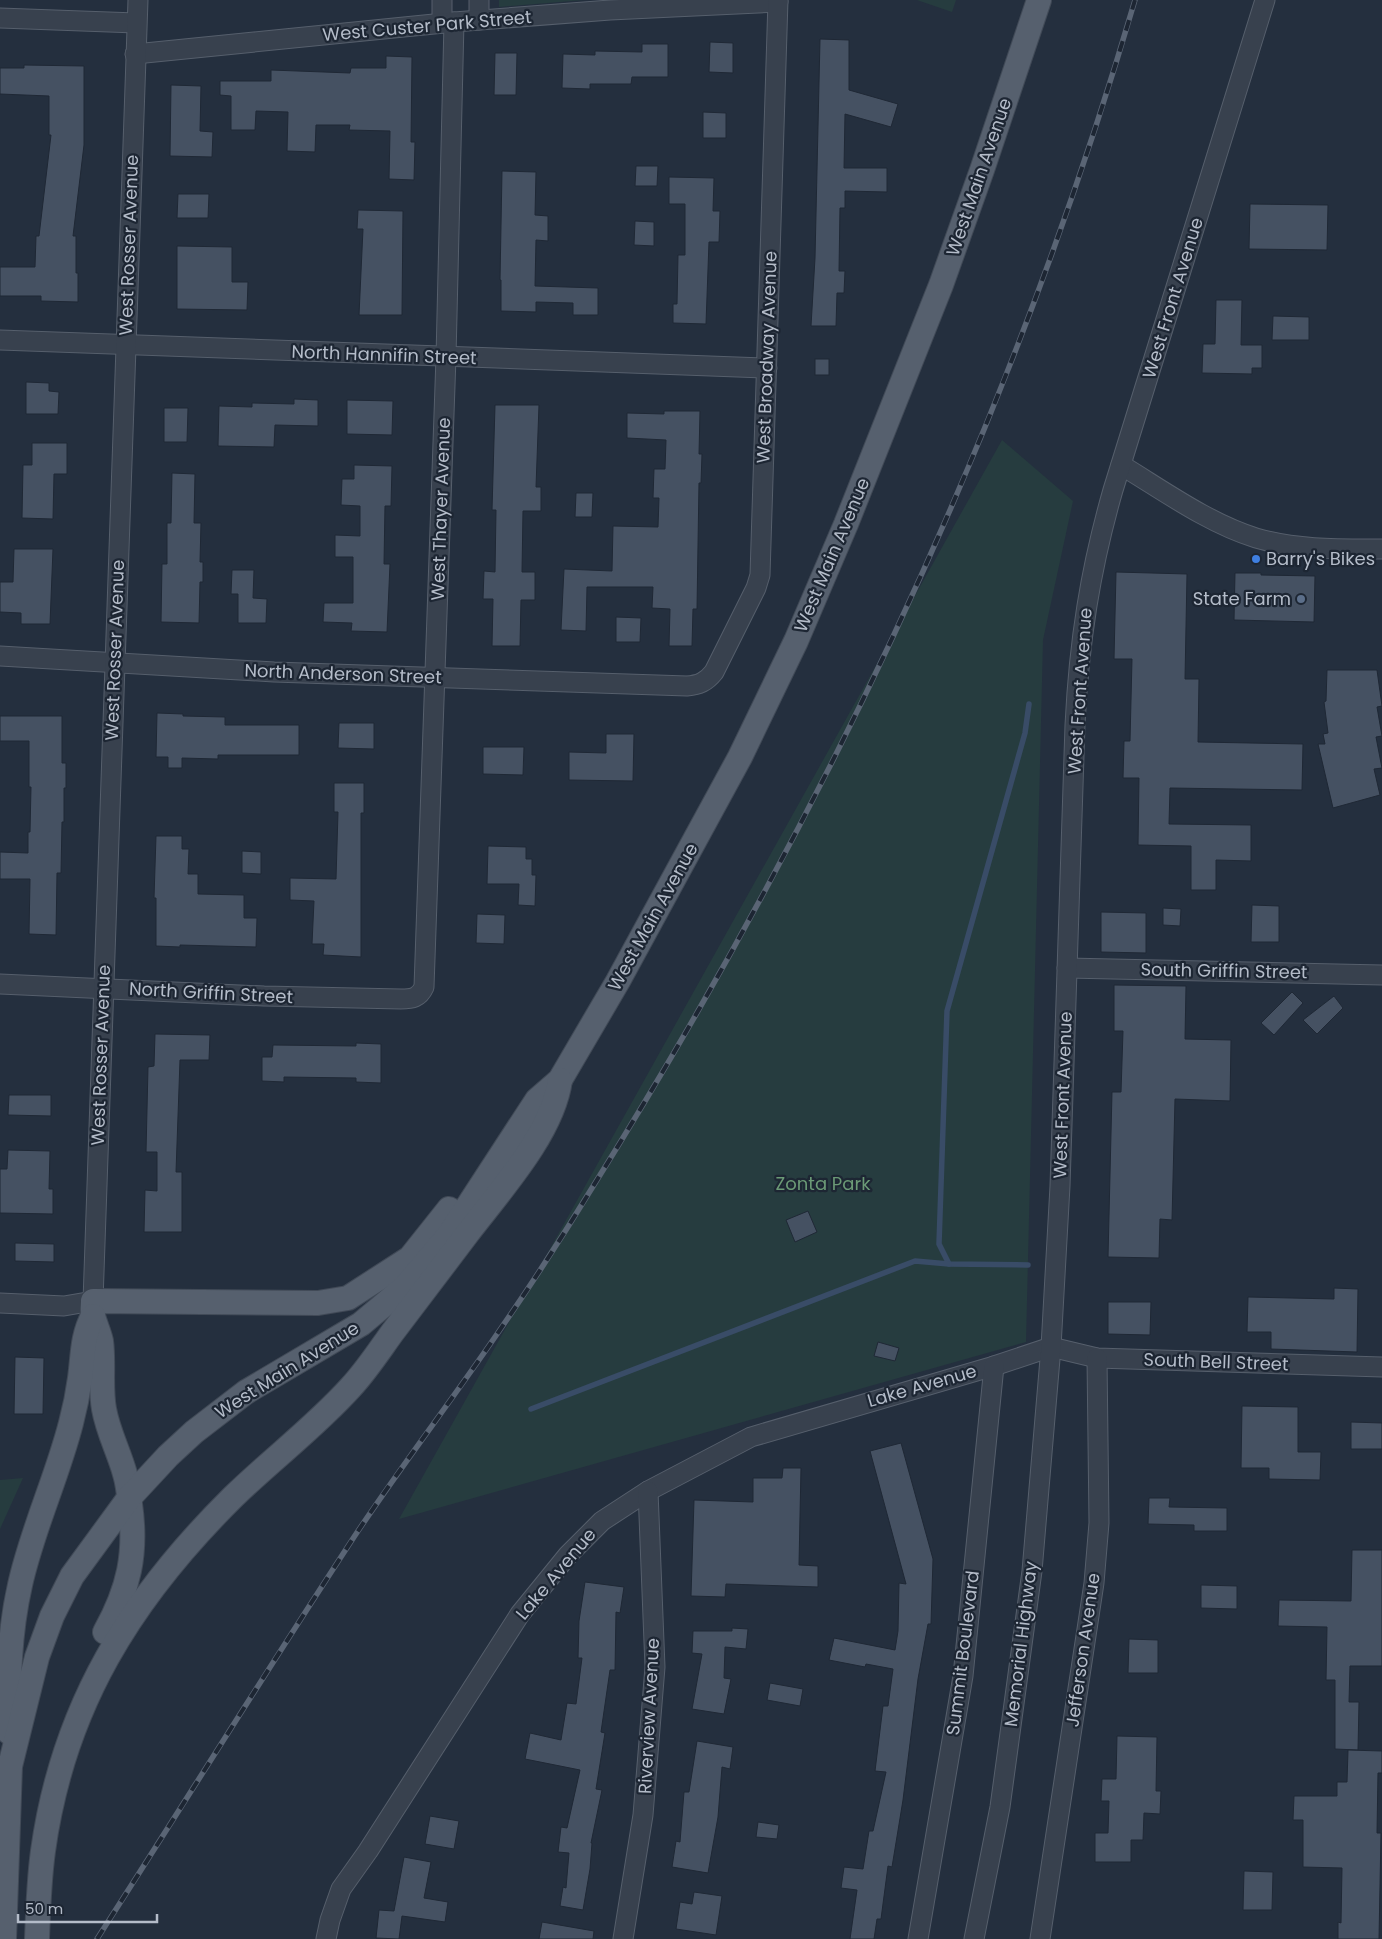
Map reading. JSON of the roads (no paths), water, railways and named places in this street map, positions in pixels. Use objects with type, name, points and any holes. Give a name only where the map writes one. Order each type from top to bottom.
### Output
[{"type":"main road","name":"West Main Avenue","points":[[4,1939],[10,1766],[37,1657],[52,1616],[72,1576],[129,1498],[174,1450],[215,1415],[246,1392],[361,1324],[392,1299],[444,1242],[537,1100],[560,1080],[618,981],[736,765],[796,641],[853,506],[941,285],[1039,0]]},
{"type":"main road","name":"West Main Avenue","points":[[37,1939],[41,1867],[48,1820],[62,1763],[87,1695],[110,1652],[141,1602],[187,1543],[235,1495],[321,1419],[353,1385],[522,1161],[552,1109],[560,1080]]},
{"type":"main road","points":[[93,1308],[318,1303],[348,1298],[410,1258],[480,1172],[510,1141]]},
{"type":"main road","points":[[48,1820],[52,1761],[58,1732],[75,1688],[118,1608],[126,1585],[132,1556],[133,1541],[126,1476],[110,1433],[104,1409],[101,1377],[101,1343],[93,1308]]},
{"type":"main road","points":[[10,1766],[10,1663],[16,1603],[36,1528],[71,1423],[80,1378],[84,1334],[93,1308]]},
{"type":"street","name":"West Rosser Avenue","points":[[93,1308],[138,0]]},
{"type":"street","name":"West Thayer Avenue","points":[[421,994],[424,987],[426,968],[446,357],[448,23],[442,0]]},
{"type":"street","points":[[479,0],[479,20]]},
{"type":"street","name":"West Front Avenue","points":[[1050,1347],[1060,1186],[1077,671],[1084,619],[1094,564],[1121,465],[1265,0]]},
{"type":"street","name":"West Custer Park Street","points":[[136,54],[479,20],[610,10],[778,1]]},
{"type":"street","name":"West Broadway Avenue","points":[[687,686],[698,685],[707,681],[714,672],[756,588],[760,575],[778,1]]},
{"type":"street","points":[[0,18],[136,23]]},
{"type":"street","name":"North Hannifin Street","points":[[0,340],[767,368]]},
{"type":"street","points":[[1121,465],[1207,516],[1257,538],[1294,546],[1382,549]]},
{"type":"street","name":"North Anderson Street","points":[[0,656],[274,672],[687,686]]},
{"type":"street","name":"South Griffin Street","points":[[1067,968],[1382,975]]},
{"type":"street","name":"North Griffin Street","points":[[0,984],[401,1000],[421,994]]},
{"type":"street","points":[[0,1303],[93,1308]]},
{"type":"street","name":"South Bell Street","points":[[1050,1347],[1096,1358],[1382,1367]]},
{"type":"street","name":"Lake Avenue","points":[[326,1939],[330,1920],[341,1889],[368,1851],[520,1614],[568,1555],[602,1521],[648,1491],[751,1437],[994,1366],[1050,1347]]},
{"type":"street","name":"Memorial Highway","points":[[974,1939],[1000,1807],[1030,1580],[1050,1347]]},
{"type":"street","name":"Jefferson Avenue","points":[[1040,1939],[1094,1583],[1099,1523],[1096,1358]]},
{"type":"street","name":"Summit Boulevard","points":[[918,1939],[962,1676],[994,1366]]},
{"type":"street","name":"Riverview Avenue","points":[[623,1939],[644,1815],[655,1667],[648,1491]]},
{"type":"waterway","points":[[1028,1265],[949,1264],[939,1244],[947,1011],[1025,733],[1029,704]]},
{"type":"waterway","points":[[531,1409],[915,1261],[949,1264]]},
{"type":"railway","points":[[97,1939],[354,1537],[495,1337],[557,1245],[677,1048],[757,905],[833,760],[904,613],[970,463],[1031,311],[1086,156],[1135,0]]},
{"type":"place","name":"Barry's Bikes","points":[[1256,559]]},
{"type":"place","name":"State Farm","points":[[1301,599]]},
{"type":"park label","name":"Zonta Park","points":[[823,1184]]}]
